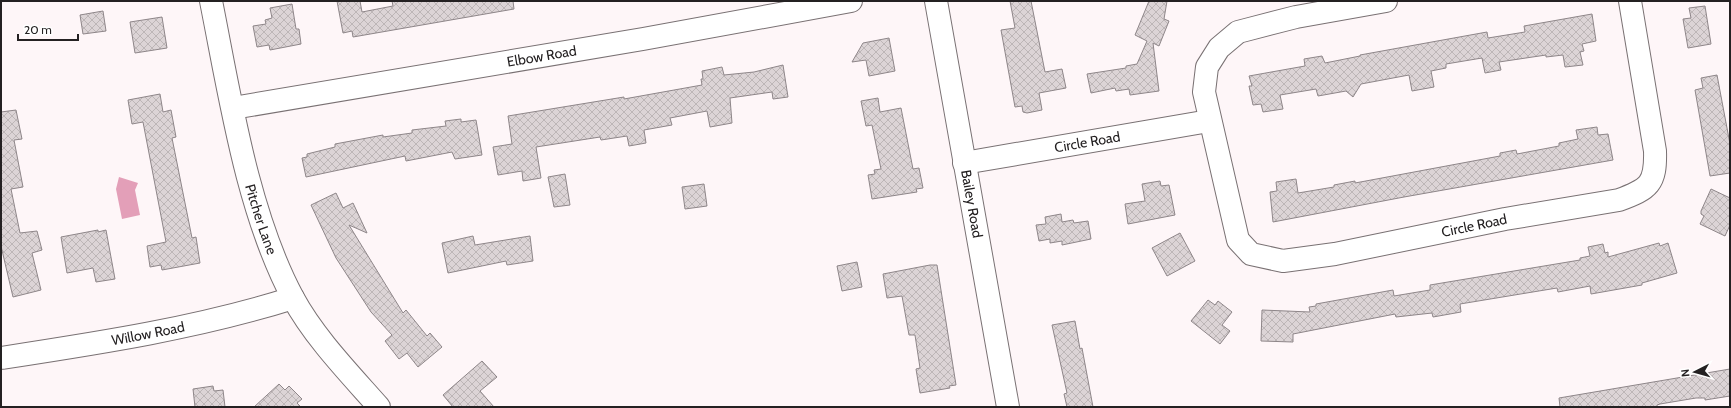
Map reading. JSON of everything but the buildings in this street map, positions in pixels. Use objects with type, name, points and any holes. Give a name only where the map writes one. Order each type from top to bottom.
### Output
[{"type":"street","name":"Pitcher Lane","points":[[211,1],[253,195],[270,247],[293,298],[326,346],[379,407]]},
{"type":"street","name":"Elbow Road","points":[[233,108],[643,39],[851,1]]},
{"type":"street","name":"Bailey Road","points":[[936,1],[1008,407]]},
{"type":"street","name":"Circle Road","points":[[1386,1],[1296,17],[1238,32],[1219,48],[1207,67],[1204,92],[1209,121],[1238,240],[1251,254],[1283,262],[1335,254],[1505,219],[1619,200],[1637,193],[1650,184],[1656,171],[1655,151],[1630,1]]},
{"type":"street","name":"Circle Road","points":[[964,163],[1209,121]]},
{"type":"street","name":"Willow Road","points":[[1,358],[85,345],[242,314],[293,298]]},
{"type":"shaded area","points":[[119,177],[138,183],[135,190],[140,215],[122,219],[116,189]]}]
